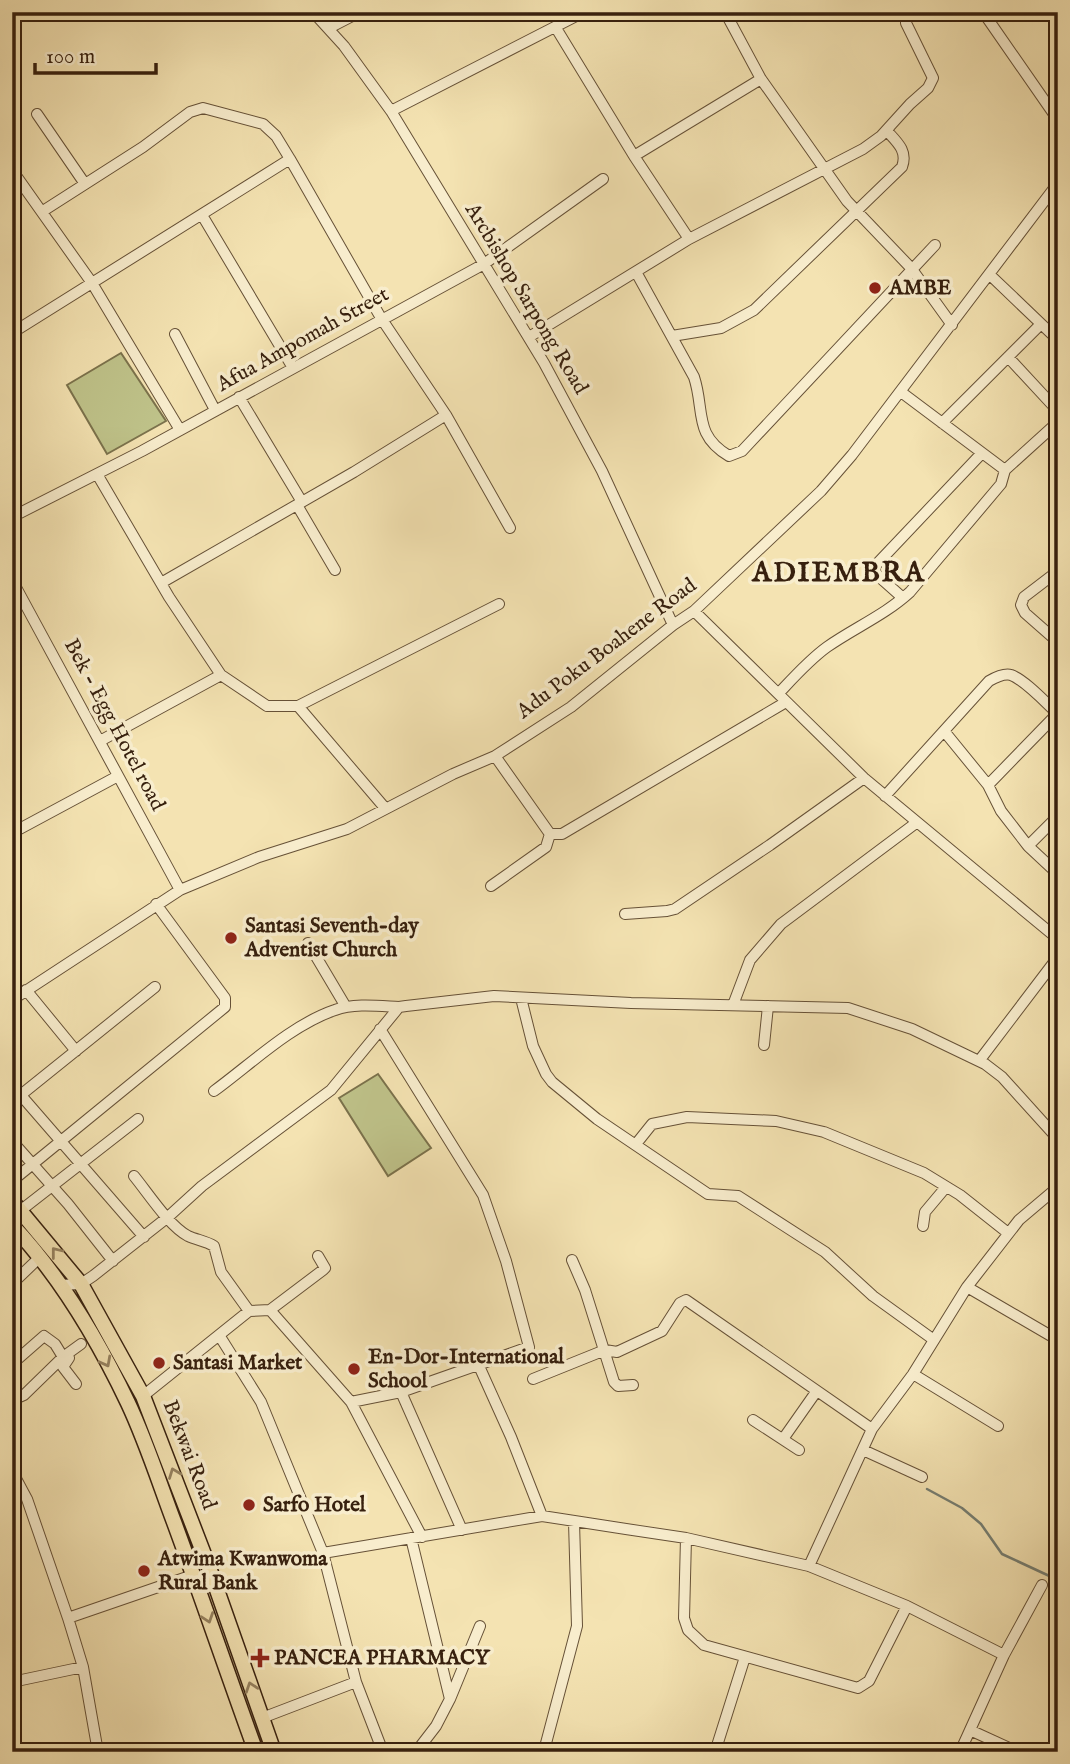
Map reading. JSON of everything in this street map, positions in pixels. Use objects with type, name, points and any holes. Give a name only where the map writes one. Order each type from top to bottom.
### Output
[{"type":"highway","name":"Bekwai Road","points":[[16,1206],[81,1284],[143,1396],[201,1545],[274,1752]]},
{"type":"highway","name":"Bekwai Road","points":[[12,1225],[40,1257],[59,1285],[87,1340],[128,1403],[256,1752]]},
{"type":"street","name":"Arcbishop Sarpong Road","points":[[313,12],[329,28],[391,111],[529,337],[602,471],[673,625]]},
{"type":"street","points":[[329,28],[360,12]]},
{"type":"street","points":[[391,111],[584,12]]},
{"type":"street","points":[[725,12],[761,79],[825,170],[856,211],[911,268],[951,325]]},
{"type":"street","points":[[672,336],[721,328],[754,310],[904,163],[903,151],[887,131],[909,104],[928,88],[933,78],[906,23],[908,12]]},
{"type":"street","points":[[982,12],[1058,121]]},
{"type":"street","points":[[556,28],[634,156],[689,239]]},
{"type":"street","points":[[634,156],[761,79]]},
{"type":"street","points":[[43,211],[143,147],[190,111],[203,108],[263,124],[276,136],[381,318],[446,415],[510,528]]},
{"type":"street","points":[[37,114],[85,184]]},
{"type":"street","points":[[529,337],[689,239],[872,144],[893,123]]},
{"type":"street","points":[[12,333],[290,159]]},
{"type":"street","points":[[12,170],[92,283],[180,430]]},
{"type":"street","name":"Afua Ampomah Street","points":[[12,517],[180,430],[484,264],[603,179]]},
{"type":"street","name":"Adu Poku Boahene Road","points":[[12,1000],[180,890],[259,857],[347,829],[384,808],[495,756],[571,707],[694,611],[821,491],[859,447],[1058,183]]},
{"type":"street","points":[[202,215],[293,368]]},
{"type":"street","points":[[636,272],[697,387],[703,429],[725,454],[733,455],[742,451],[935,245]]},
{"type":"street","points":[[990,275],[1058,340]]},
{"type":"street","points":[[942,422],[1041,324]]},
{"type":"street","points":[[175,334],[215,410]]},
{"type":"street","points":[[1008,357],[1058,411]]},
{"type":"street","points":[[901,392],[1005,470]]},
{"type":"street","points":[[239,397],[335,570]]},
{"type":"street","points":[[161,583],[300,504],[446,415]]},
{"type":"street","points":[[779,693],[819,653],[904,598],[1001,484],[1005,470],[1058,422]]},
{"type":"street","points":[[904,598],[876,574],[874,567],[982,453]]},
{"type":"street","points":[[97,474],[161,583],[220,675],[267,706],[298,706],[499,604]]},
{"type":"street","points":[[1058,571],[1024,597],[1021,605],[1025,613],[1058,642]]},
{"type":"street","name":"Bek - Egg Hotel road","points":[[12,580],[180,890]]},
{"type":"street","points":[[694,611],[864,778],[1058,939]]},
{"type":"street","points":[[100,741],[220,675]]},
{"type":"street","points":[[885,796],[989,681],[1006,675],[1019,679],[1058,713],[988,785]]},
{"type":"street","points":[[550,834],[562,834],[786,702]]},
{"type":"street","points":[[298,706],[384,808]]},
{"type":"street","points":[[944,730],[988,785],[1000,811],[1028,846],[1058,874]]},
{"type":"street","points":[[495,756],[550,834]]},
{"type":"street","points":[[12,833],[118,776]]},
{"type":"street","points":[[625,914],[674,909],[864,778]]},
{"type":"street","points":[[1028,846],[1058,817]]},
{"type":"street","points":[[733,1005],[750,960],[781,924],[916,823]]},
{"type":"street","points":[[491,886],[546,847],[550,834]]},
{"type":"street","points":[[12,1181],[225,1007],[225,998],[156,904]]},
{"type":"street","points":[[308,943],[346,1007]]},
{"type":"street","points":[[979,1061],[1058,957]]},
{"type":"street","points":[[17,1099],[155,987]]},
{"type":"street","points":[[26,990],[76,1051]]},
{"type":"street","points":[[214,1091],[300,1027],[335,1009],[346,1007],[399,1007],[484,996],[631,1003],[837,1006],[912,1029],[979,1061],[1002,1077],[1058,1139]]},
{"type":"street","points":[[521,998],[533,1046],[546,1074],[597,1119],[708,1194],[738,1196],[825,1252],[873,1296],[934,1340]]},
{"type":"street","points":[[764,1045],[768,1006]]},
{"type":"street","points":[[59,1285],[81,1284],[144,1237],[202,1186],[331,1090],[399,1007]]},
{"type":"street","points":[[351,1402],[401,1392],[529,1347],[506,1261],[483,1195],[380,1029]]},
{"type":"street","points":[[12,1085],[17,1099],[61,1141],[144,1237]]},
{"type":"street","points":[[636,1144],[647,1128],[658,1121],[687,1117],[776,1121],[824,1132],[925,1173],[1008,1233]]},
{"type":"street","points":[[16,1206],[53,1186],[138,1119]]},
{"type":"street","points":[[12,1141],[53,1186],[113,1261]]},
{"type":"street","points":[[134,1176],[177,1228],[189,1237],[203,1239],[214,1246],[221,1272],[249,1311]]},
{"type":"street","points":[[923,1226],[925,1212],[946,1187]]},
{"type":"street","points":[[808,1566],[872,1429],[913,1374],[967,1287],[1008,1233],[1019,1220],[1058,1187]]},
{"type":"street","points":[[143,1396],[249,1311],[270,1310],[323,1270],[325,1268],[318,1256]]},
{"type":"street","points":[[12,1284],[40,1257]]},
{"type":"street","points":[[572,1259],[616,1385],[633,1385]]},
{"type":"street","points":[[967,1287],[1058,1340]]},
{"type":"street","points":[[533,1379],[605,1350],[617,1352],[662,1331],[680,1303],[689,1301],[872,1429]]},
{"type":"street","points":[[270,1310],[351,1402],[416,1538],[450,1699]]},
{"type":"street","points":[[219,1335],[261,1402],[323,1553],[356,1682],[383,1752]]},
{"type":"street","points":[[12,1364],[44,1336],[55,1344],[63,1357]]},
{"type":"street","points":[[15,1399],[24,1395],[63,1357],[87,1340]]},
{"type":"street","points":[[76,1384],[63,1367],[87,1340]]},
{"type":"street","points":[[479,1366],[542,1516]]},
{"type":"street","points":[[913,1374],[998,1426]]},
{"type":"street","points":[[401,1392],[436,1465],[462,1530]]},
{"type":"street","points":[[783,1439],[816,1392]]},
{"type":"street","points":[[753,1420],[799,1450]]},
{"type":"street","points":[[863,1450],[922,1478]]},
{"type":"street","points":[[12,1471],[27,1499],[83,1667],[98,1752]]},
{"type":"street","points":[[323,1553],[542,1516],[686,1538],[808,1566],[906,1606],[1004,1655]]},
{"type":"street","points":[[545,1752],[577,1626],[574,1522]]},
{"type":"street","points":[[686,1538],[685,1624],[704,1645],[858,1688],[869,1681],[906,1606]]},
{"type":"street","points":[[68,1618],[193,1575]]},
{"type":"street","points":[[960,1752],[972,1731],[1004,1655],[1042,1585]]},
{"type":"street","points":[[416,1752],[436,1726],[450,1699],[480,1626]]},
{"type":"street","points":[[715,1752],[745,1657]]},
{"type":"street","points":[[12,1682],[83,1667]]},
{"type":"street","points":[[262,1718],[356,1682]]},
{"type":"street","points":[[972,1731],[1018,1752]]},
{"type":"green space","points":[[121,353],[166,421],[107,454],[67,385]]},
{"type":"green space","points":[[378,1074],[431,1148],[388,1176],[339,1098]]},
{"type":"waterway","points":[[927,1489],[962,1508],[981,1524],[1002,1554],[1058,1580]]},
{"type":"place","name":"AMBE","points":[[875,288]]},
{"type":"place","name":"Santasi Seventh-day Adventist Church","points":[[231,938]]},
{"type":"place","name":"Santasi Market","points":[[159,1363]]},
{"type":"place","name":"En-Dor-International School","points":[[354,1369]]},
{"type":"place","name":"Sarfo Hotel","points":[[249,1505]]},
{"type":"place","name":"Atwima Kwanwoma Rural Bank","points":[[144,1571]]},
{"type":"place","name":"PANCEA PHARMACY","points":[[260,1658]]},
{"type":"district","name":"ADIEMBRA","points":[[839,573]]}]
